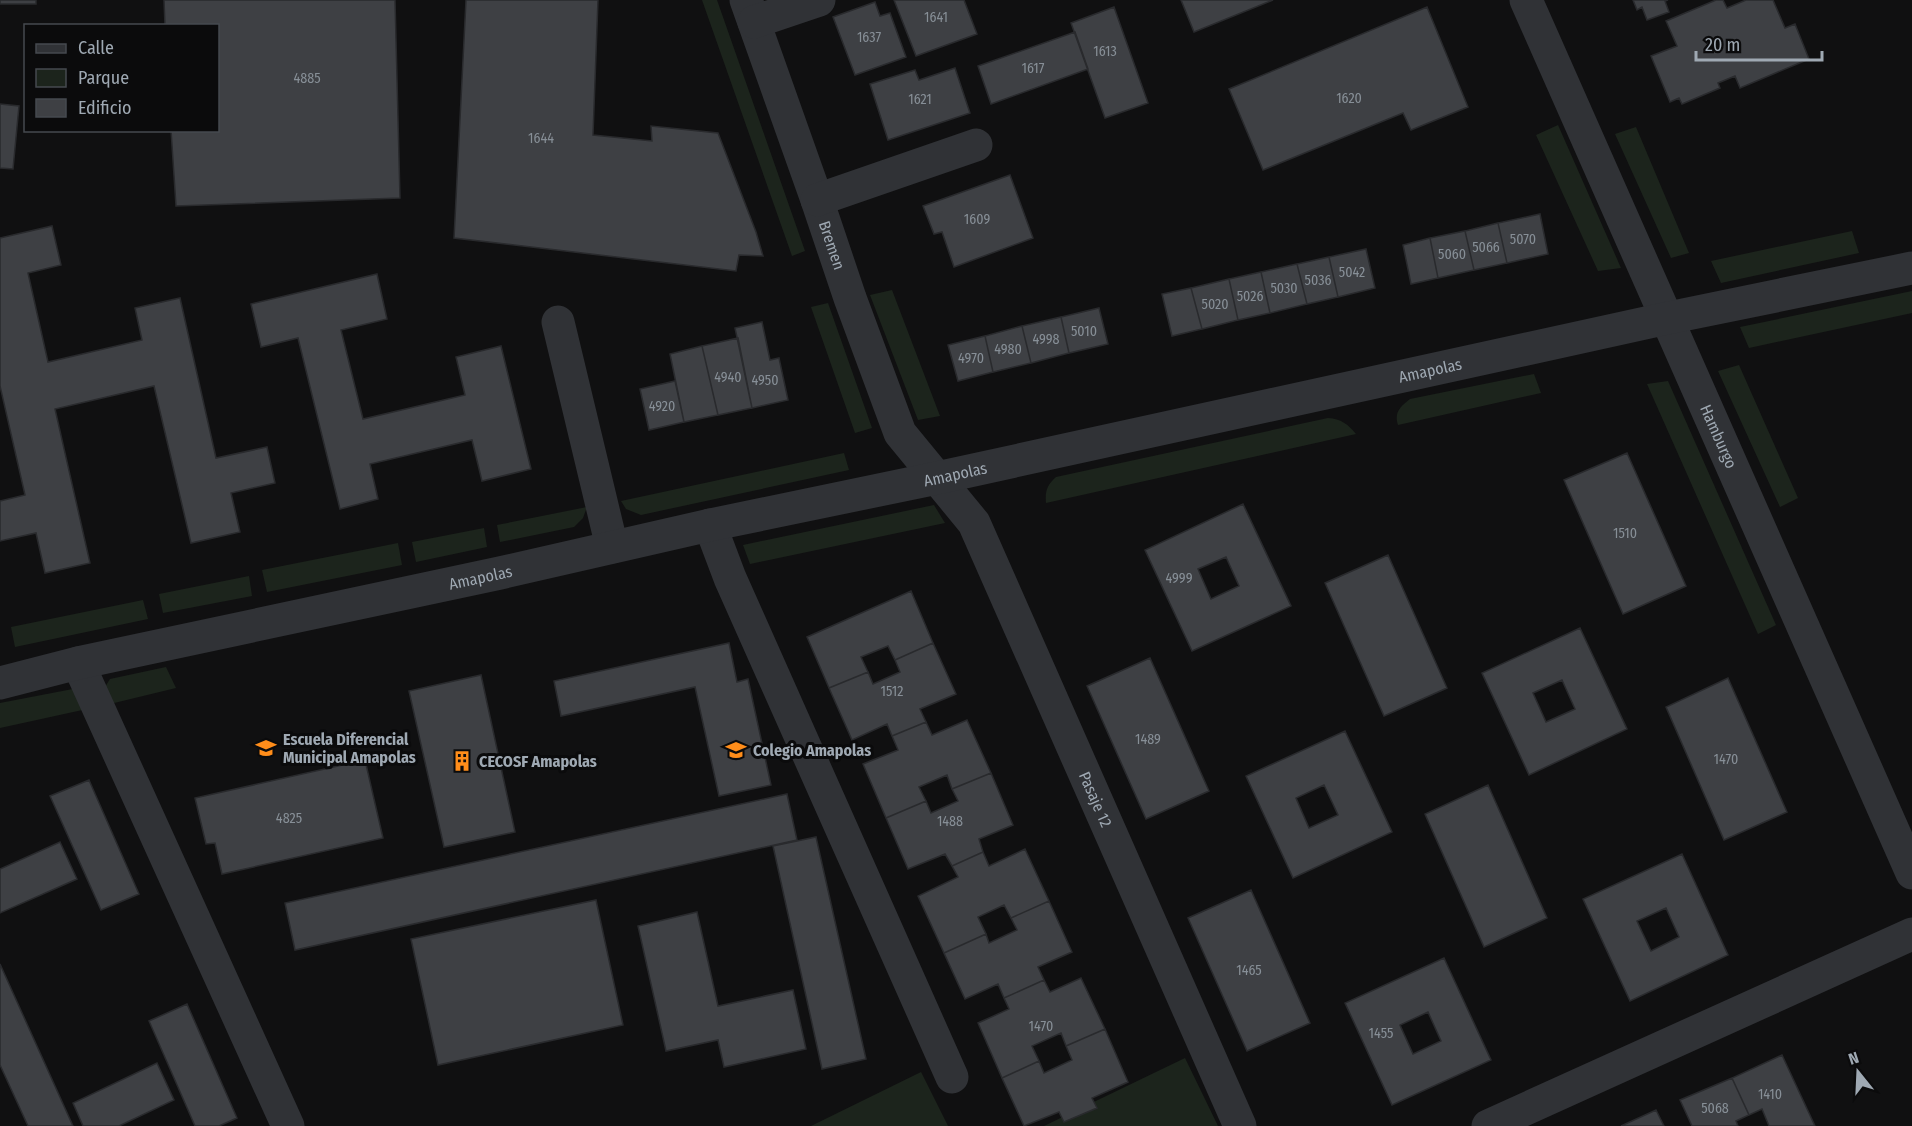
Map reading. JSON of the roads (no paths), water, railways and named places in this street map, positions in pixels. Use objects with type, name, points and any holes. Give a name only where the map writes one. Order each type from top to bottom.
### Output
[{"type":"street","points":[[750,11],[819,0]]},
{"type":"street","name":"Hamburgo","points":[[1526,0],[1912,870]]},
{"type":"street","name":"Bremen","points":[[750,11],[818,200],[850,298],[900,433],[938,478]]},
{"type":"street","points":[[818,200],[976,144]]},
{"type":"street","name":"Amapolas","points":[[0,683],[78,663],[711,525],[938,478],[1668,318],[1912,268]]},
{"type":"street","points":[[558,322],[612,547]]},
{"type":"street","name":"Pasaje 12","points":[[938,478],[974,523],[1240,1126]]},
{"type":"street","points":[[711,525],[738,595],[952,1077]]},
{"type":"street","points":[[78,663],[288,1126]]},
{"type":"street","points":[[1488,1126],[1912,934]]},
{"type":"place","name":"Escuela Diferencial Municipal Amapolas","points":[[266,748]]},
{"type":"place","name":"Colegio Amapolas","points":[[736,750]]},
{"type":"place","name":"CECOSF Amapolas","points":[[462,761]]}]
